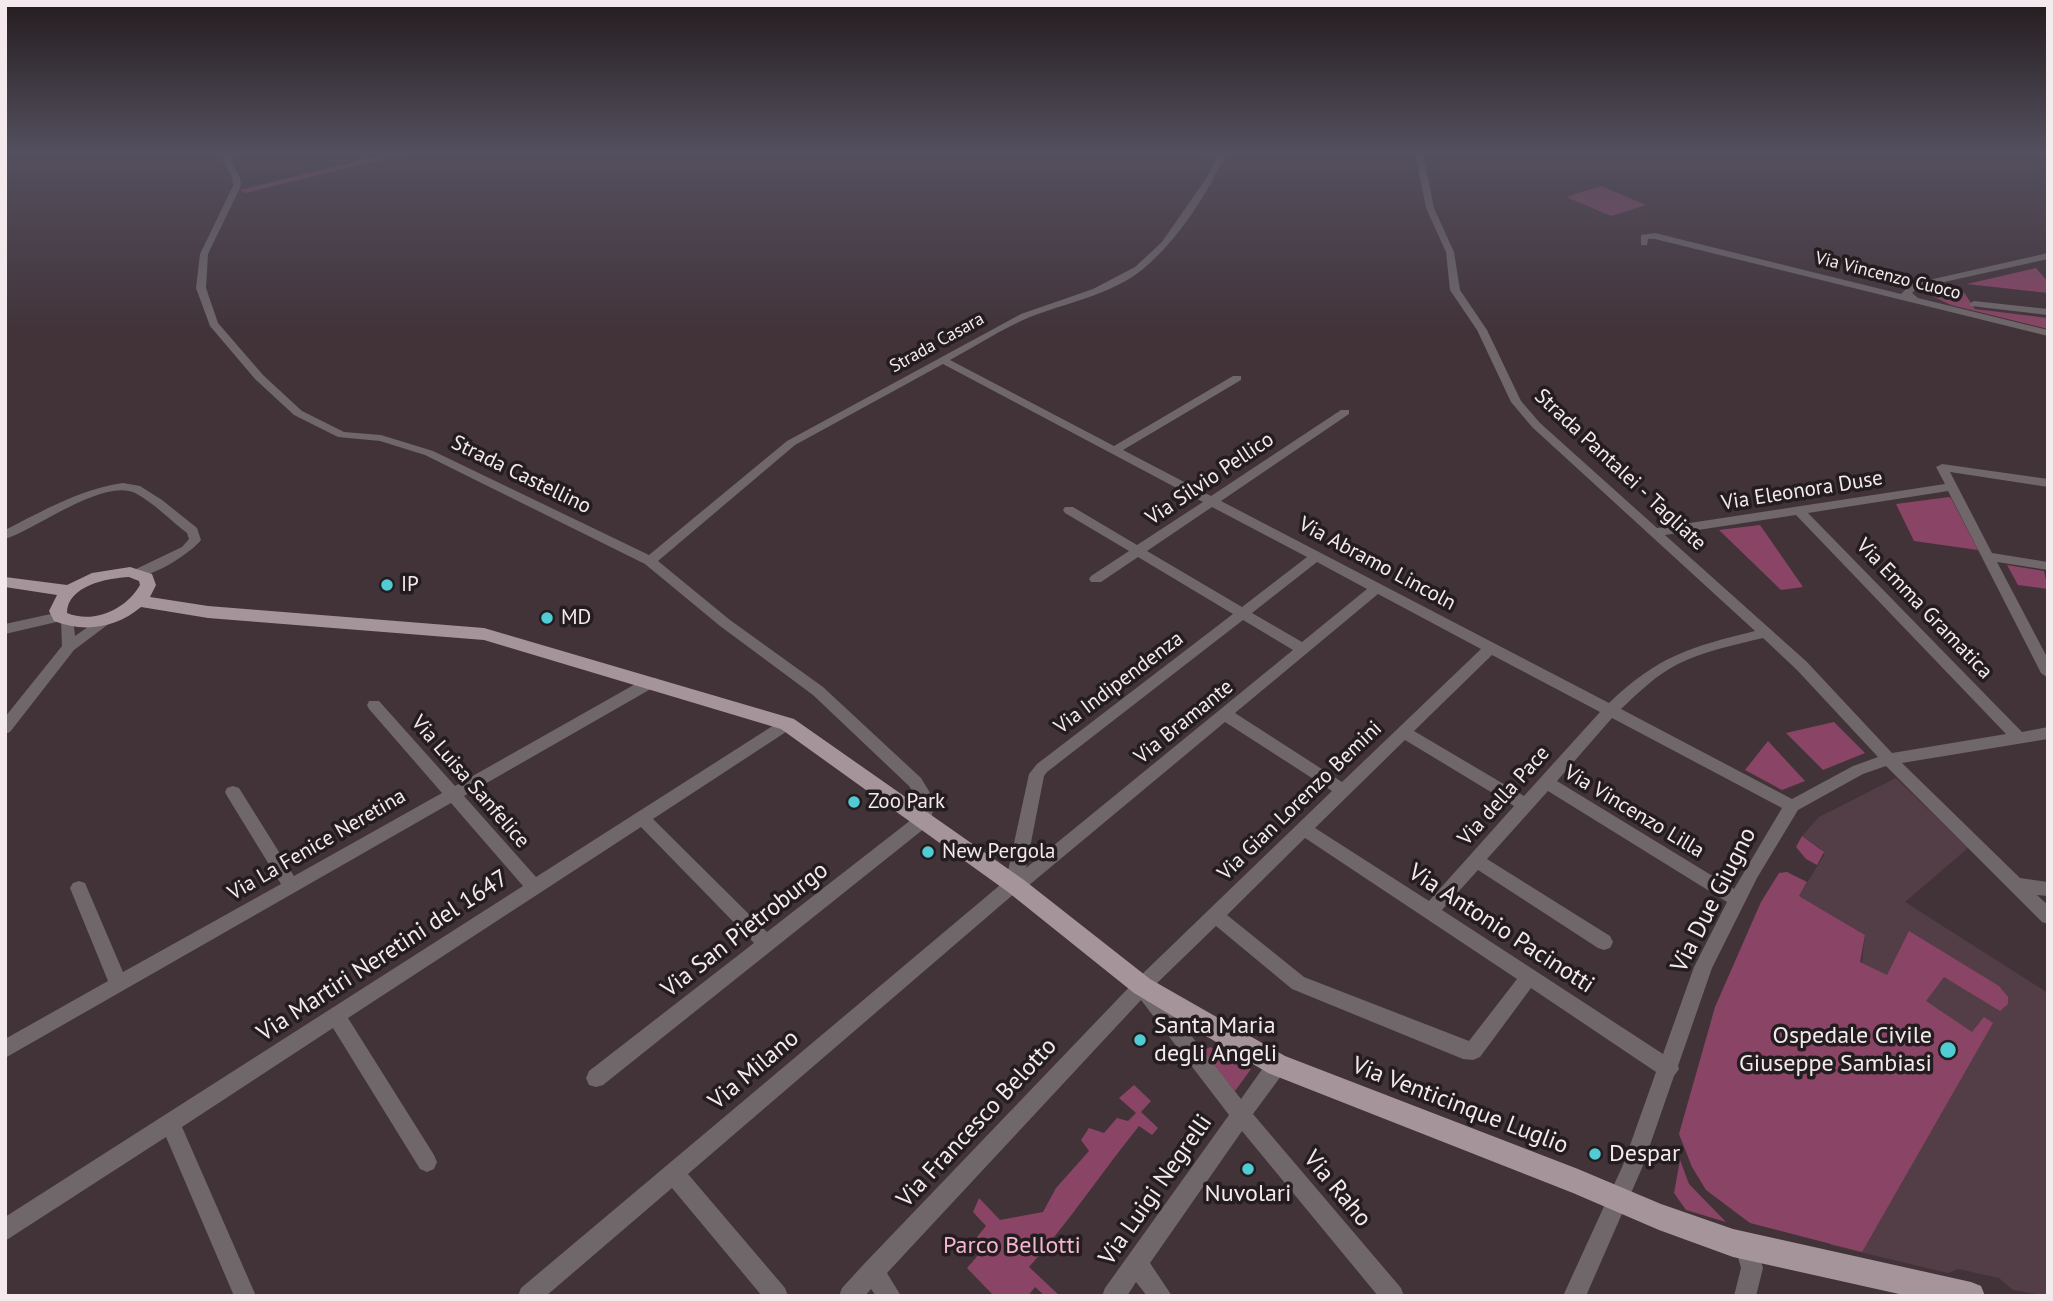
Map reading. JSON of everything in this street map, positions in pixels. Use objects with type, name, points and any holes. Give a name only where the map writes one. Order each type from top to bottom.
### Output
[{"type":"main road","points":[[139,573],[148,585],[138,601],[111,617],[80,623],[64,619],[59,605],[71,591],[106,574],[139,573]]},
{"type":"main road","points":[[5,582],[71,591]]},
{"type":"main road","name":"Via Venticinque Luglio","points":[[138,601],[208,612],[484,634],[787,724],[1015,885],[1142,986],[1277,1065],[1659,1217],[1746,1246],[1908,1287],[1971,1296]]},
{"type":"street","name":"Strada Castellino","points":[[223,213],[209,239],[201,265],[201,288],[213,324],[260,377],[298,413],[342,435],[381,438],[429,453],[650,561],[725,623],[818,691],[915,782],[928,801],[925,819]]},
{"type":"street","name":"Strada Casara","points":[[650,561],[791,443],[1024,316],[1096,291],[1139,269],[1165,244],[1186,213]]},
{"type":"street","name":"Strada Pantalei - Tagliate","points":[[1432,213],[1450,252],[1455,290],[1482,330],[1516,402],[1536,425],[1802,666],[1889,759],[2048,917]]},
{"type":"street","name":"Via Vincenzo Cuoco","points":[[1644,243],[1644,237],[1655,236],[2048,333]]},
{"type":"street","points":[[1913,298],[1906,294],[1914,286],[2048,256]]},
{"type":"street","points":[[1974,304],[2048,312]]},
{"type":"street","name":"Via Abramo Lincoln","points":[[942,360],[1792,806]]},
{"type":"street","points":[[1115,450],[1237,378]]},
{"type":"street","name":"Via Silvio Pellico","points":[[1096,579],[1345,412]]},
{"type":"street","points":[[2048,483],[1942,467],[2048,673]]},
{"type":"street","points":[[5,535],[94,492],[117,487],[134,488],[193,531],[195,540],[186,550],[139,573]]},
{"type":"street","name":"Via Eleonora Duse","points":[[1657,532],[1952,487]]},
{"type":"street","points":[[1069,510],[1304,649]]},
{"type":"street","name":"Via Emma Gramatica","points":[[1799,511],[2018,737]]},
{"type":"street","name":"Via Indipendenza","points":[[1015,885],[1038,771],[1317,556]]},
{"type":"street","points":[[1988,556],[2048,565]]},
{"type":"street","name":"Via Bramante","points":[[1015,885],[1226,715],[1377,588]]},
{"type":"street","points":[[5,728],[69,647],[111,617]]},
{"type":"street","points":[[5,629],[64,619],[69,647]]},
{"type":"street","name":"Via della Pace","points":[[1430,912],[1611,710],[1636,686],[1672,661],[1708,647],[1766,633]]},
{"type":"street","name":"Via Gian Lorenzo Bemini","points":[[1142,986],[1306,830],[1343,790],[1490,648]]},
{"type":"street","name":"Via La Fenice Neretina","points":[[5,1049],[651,682]]},
{"type":"street","name":"Via Luisa Sanfelice","points":[[374,705],[534,887]]},
{"type":"street","points":[[1226,715],[1343,790]]},
{"type":"street","name":"Via Martiri Neretini del 1647","points":[[5,1230],[787,724]]},
{"type":"street","points":[[1404,732],[1525,805]]},
{"type":"street","points":[[1792,806],[1858,770],[1889,759],[2018,737],[2045,737]]},
{"type":"street","name":"Via Vincenzo Lilla","points":[[1546,782],[1737,899]]},
{"type":"street","points":[[233,792],[290,886]]},
{"type":"street","name":"Via Due Giugno","points":[[1574,1296],[1618,1199],[1670,1069],[1703,967],[1737,899],[1792,806]]},
{"type":"street","points":[[642,818],[767,943]]},
{"type":"street","name":"Via San Pietroburgo","points":[[596,1079],[925,819]]},
{"type":"street","name":"Via Antonio Pacinotti","points":[[1306,830],[1670,1069]]},
{"type":"street","points":[[1475,860],[1604,942]]},
{"type":"street","points":[[2012,884],[2048,889]]},
{"type":"street","name":"Via Milano","points":[[529,1296],[1015,885]]},
{"type":"street","points":[[79,888],[119,984]]},
{"type":"street","points":[[1215,915],[1298,983],[1463,1050],[1473,1051],[1530,977]]},
{"type":"street","name":"Via Raho","points":[[1142,986],[1241,1115],[1393,1296]]},
{"type":"street","name":"Via Francesco Belotto","points":[[850,1296],[1142,986]]},
{"type":"street","points":[[336,1016],[427,1162]]},
{"type":"street","points":[[1241,1115],[1277,1065]]},
{"type":"street","name":"Via Luigi Negrelli","points":[[1113,1296],[1241,1115]]},
{"type":"street","points":[[170,1123],[245,1296]]},
{"type":"street","points":[[673,1173],[777,1296]]},
{"type":"street","points":[[1745,1296],[1752,1268],[1746,1246]]},
{"type":"street","points":[[1136,1263],[1161,1296]]},
{"type":"street","points":[[872,1272],[890,1296]]},
{"type":"shaded area","name":"Ospedale Civile Giuseppe Sambiasi","points":[[1896,778],[1968,848],[1905,902],[2048,993],[2048,1296],[2013,1290],[1999,1278],[1958,1269],[1948,1273],[1830,1245],[1865,935],[1799,896],[1824,855],[1821,849],[1802,836],[1819,817]]},
{"type":"green space","points":[[2036,268],[2048,282],[2048,293],[1967,284]]},
{"type":"green space","points":[[1959,285],[1975,309],[2048,318],[2048,329],[1951,305],[1934,297],[1934,291]]},
{"type":"green space","points":[[1949,497],[1978,550],[1914,541],[1896,504]]},
{"type":"green space","points":[[1760,525],[1803,587],[1781,590],[1719,530]]},
{"type":"green space","points":[[2007,565],[2044,571],[2048,589],[2018,585]]},
{"type":"green space","points":[[1834,722],[1865,753],[1823,770],[1786,733]]},
{"type":"green space","points":[[1768,741],[1805,781],[1782,790],[1745,770]]},
{"type":"green space","points":[[1802,836],[1824,852],[1817,865],[1806,859],[1796,847]]},
{"type":"green space","points":[[1787,872],[1807,882],[1799,896],[1865,935],[1860,962],[1887,975],[1909,931],[1999,986],[2008,997],[2008,1004],[2000,1011],[1944,977],[1926,1001],[1972,1032],[1984,1017],[1993,1023],[1862,1252],[1750,1223],[1706,1190],[1692,1167],[1679,1134],[1715,1007],[1761,902],[1779,873]]},
{"type":"green space","points":[[1210,1047],[1251,1069],[1235,1091],[1204,1054],[1204,1050]]},
{"type":"green space","name":"Parco Bellotti","points":[[1134,1085],[1151,1101],[1141,1112],[1158,1128],[1152,1135],[1139,1126],[1029,1267],[1060,1296],[1045,1296],[1035,1287],[1028,1296],[994,1296],[967,1268],[986,1246],[977,1237],[986,1226],[973,1212],[979,1198],[1000,1220],[1043,1212],[1056,1188],[1089,1151],[1081,1140],[1089,1128],[1104,1133],[1117,1118],[1128,1121],[1136,1113],[1119,1098]]},
{"type":"green space","points":[[1680,1160],[1689,1184],[1726,1222],[1686,1210],[1674,1193]]},
{"type":"place","name":"IP","points":[[387,585]]},
{"type":"place","name":"MD","points":[[547,618]]},
{"type":"place","name":"Zoo Park","points":[[854,802]]},
{"type":"place","name":"New Pergola","points":[[928,852]]},
{"type":"place","name":"Santa Maria degli Angeli","points":[[1140,1040]]},
{"type":"place","name":"Ospedale Civile Giuseppe Sambiasi","points":[[1948,1050]]},
{"type":"place","name":"Despar","points":[[1595,1154]]},
{"type":"place","name":"Nuvolari","points":[[1248,1169]]}]
